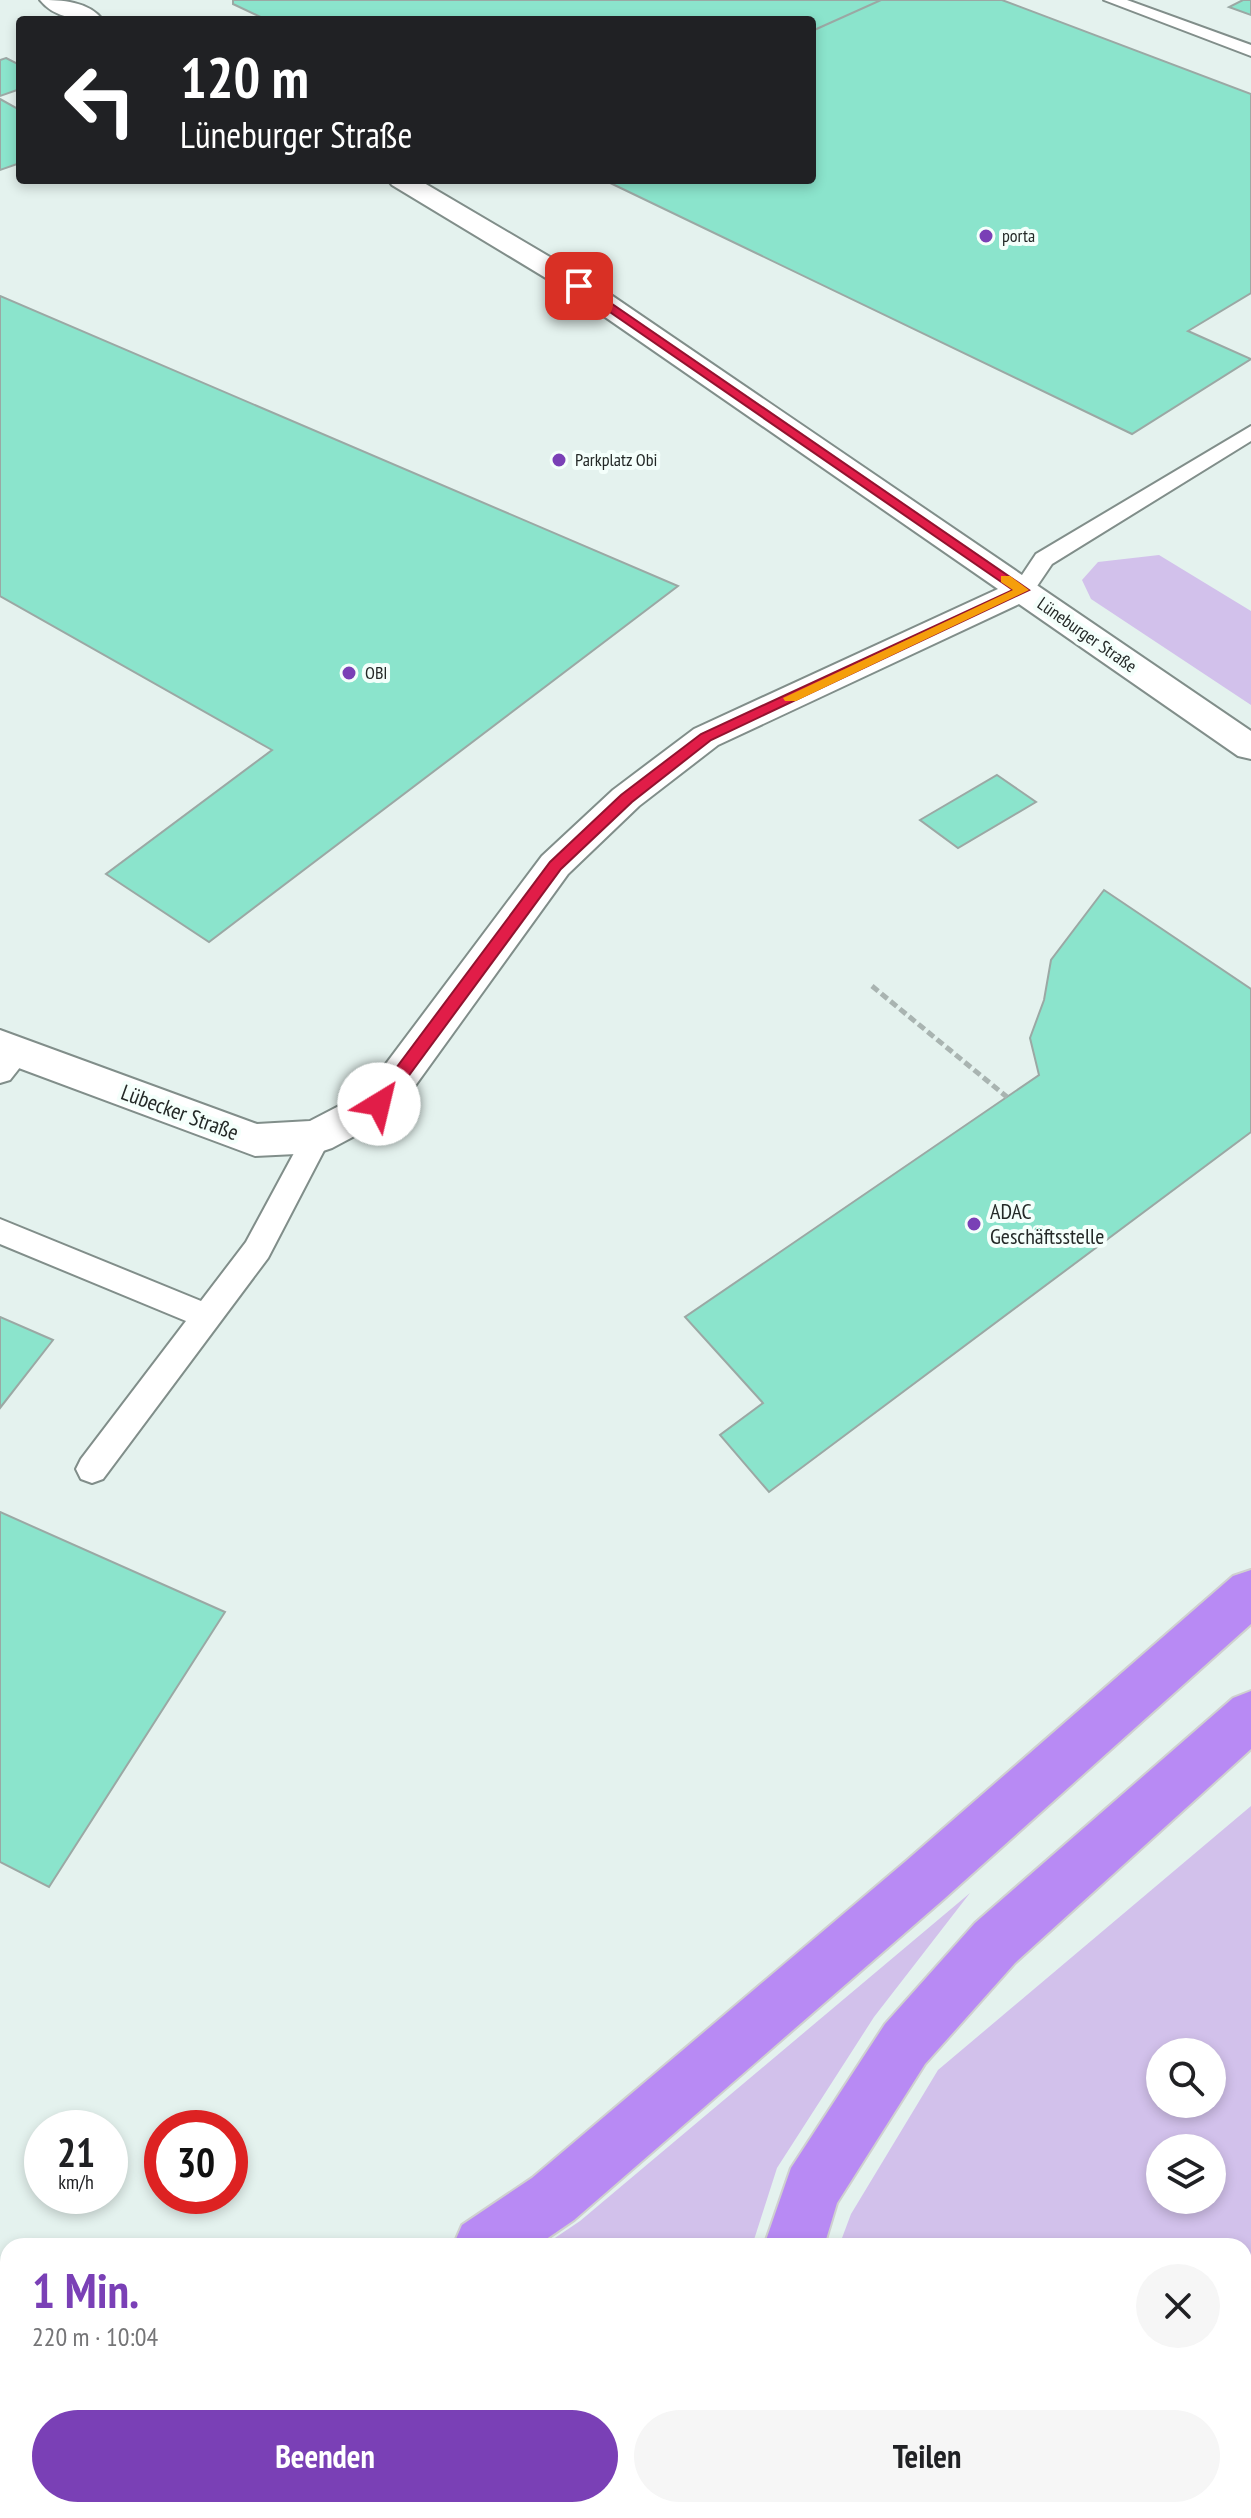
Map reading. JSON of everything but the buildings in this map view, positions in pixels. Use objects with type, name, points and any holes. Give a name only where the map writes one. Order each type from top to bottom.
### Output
[{"type":"highway","points":[[494,2238],[564,2189],[925,1880],[1251,1592]]},
{"type":"highway","points":[[797,2238],[812,2189],[905,2044],[995,1943],[1251,1715]]},
{"type":"street","points":[[51,0],[83,16]]},
{"type":"street","name":"Lüneburger Straße","points":[[408,184],[579,286],[1251,748]]},
{"type":"street","name":"Lübecker Straße","points":[[6,1057],[255,1140],[317,1137],[379,1104],[555,865],[626,798],[706,737],[1023,590]]},
{"type":"lane","points":[[1112,0],[1251,51]]},
{"type":"lane","points":[[1023,590],[1044,559],[1251,432]]},
{"type":"lane","points":[[92,1469],[257,1250],[317,1137]]},
{"type":"lane","points":[[0,1231],[207,1317]]},
{"type":"path","points":[[872,986],[1007,1097]]},
{"type":"shaded area","points":[[1159,555],[1251,611],[1251,705],[1091,599],[1082,580],[1098,562]]},
{"type":"shaded area","points":[[1251,1806],[1251,2238],[842,2238],[851,2214],[938,2070]]},
{"type":"shaded area","points":[[970,1893],[874,2017],[777,2168],[755,2238],[555,2238],[580,2221]]},
{"type":"slow traffic","points":[[790,698],[1023,590],[1006,579]]},
{"type":"place","name":"porta","points":[[986,236]]},
{"type":"place","name":"Parkplatz Obi","points":[[559,460]]},
{"type":"place","name":"OBI","points":[[349,673]]},
{"type":"place","name":"ADAC Geschäftsstelle","points":[[974,1224]]},
{"type":"route","points":[[379,1104],[555,865],[626,798],[706,737],[1023,590],[579,286]]}]
